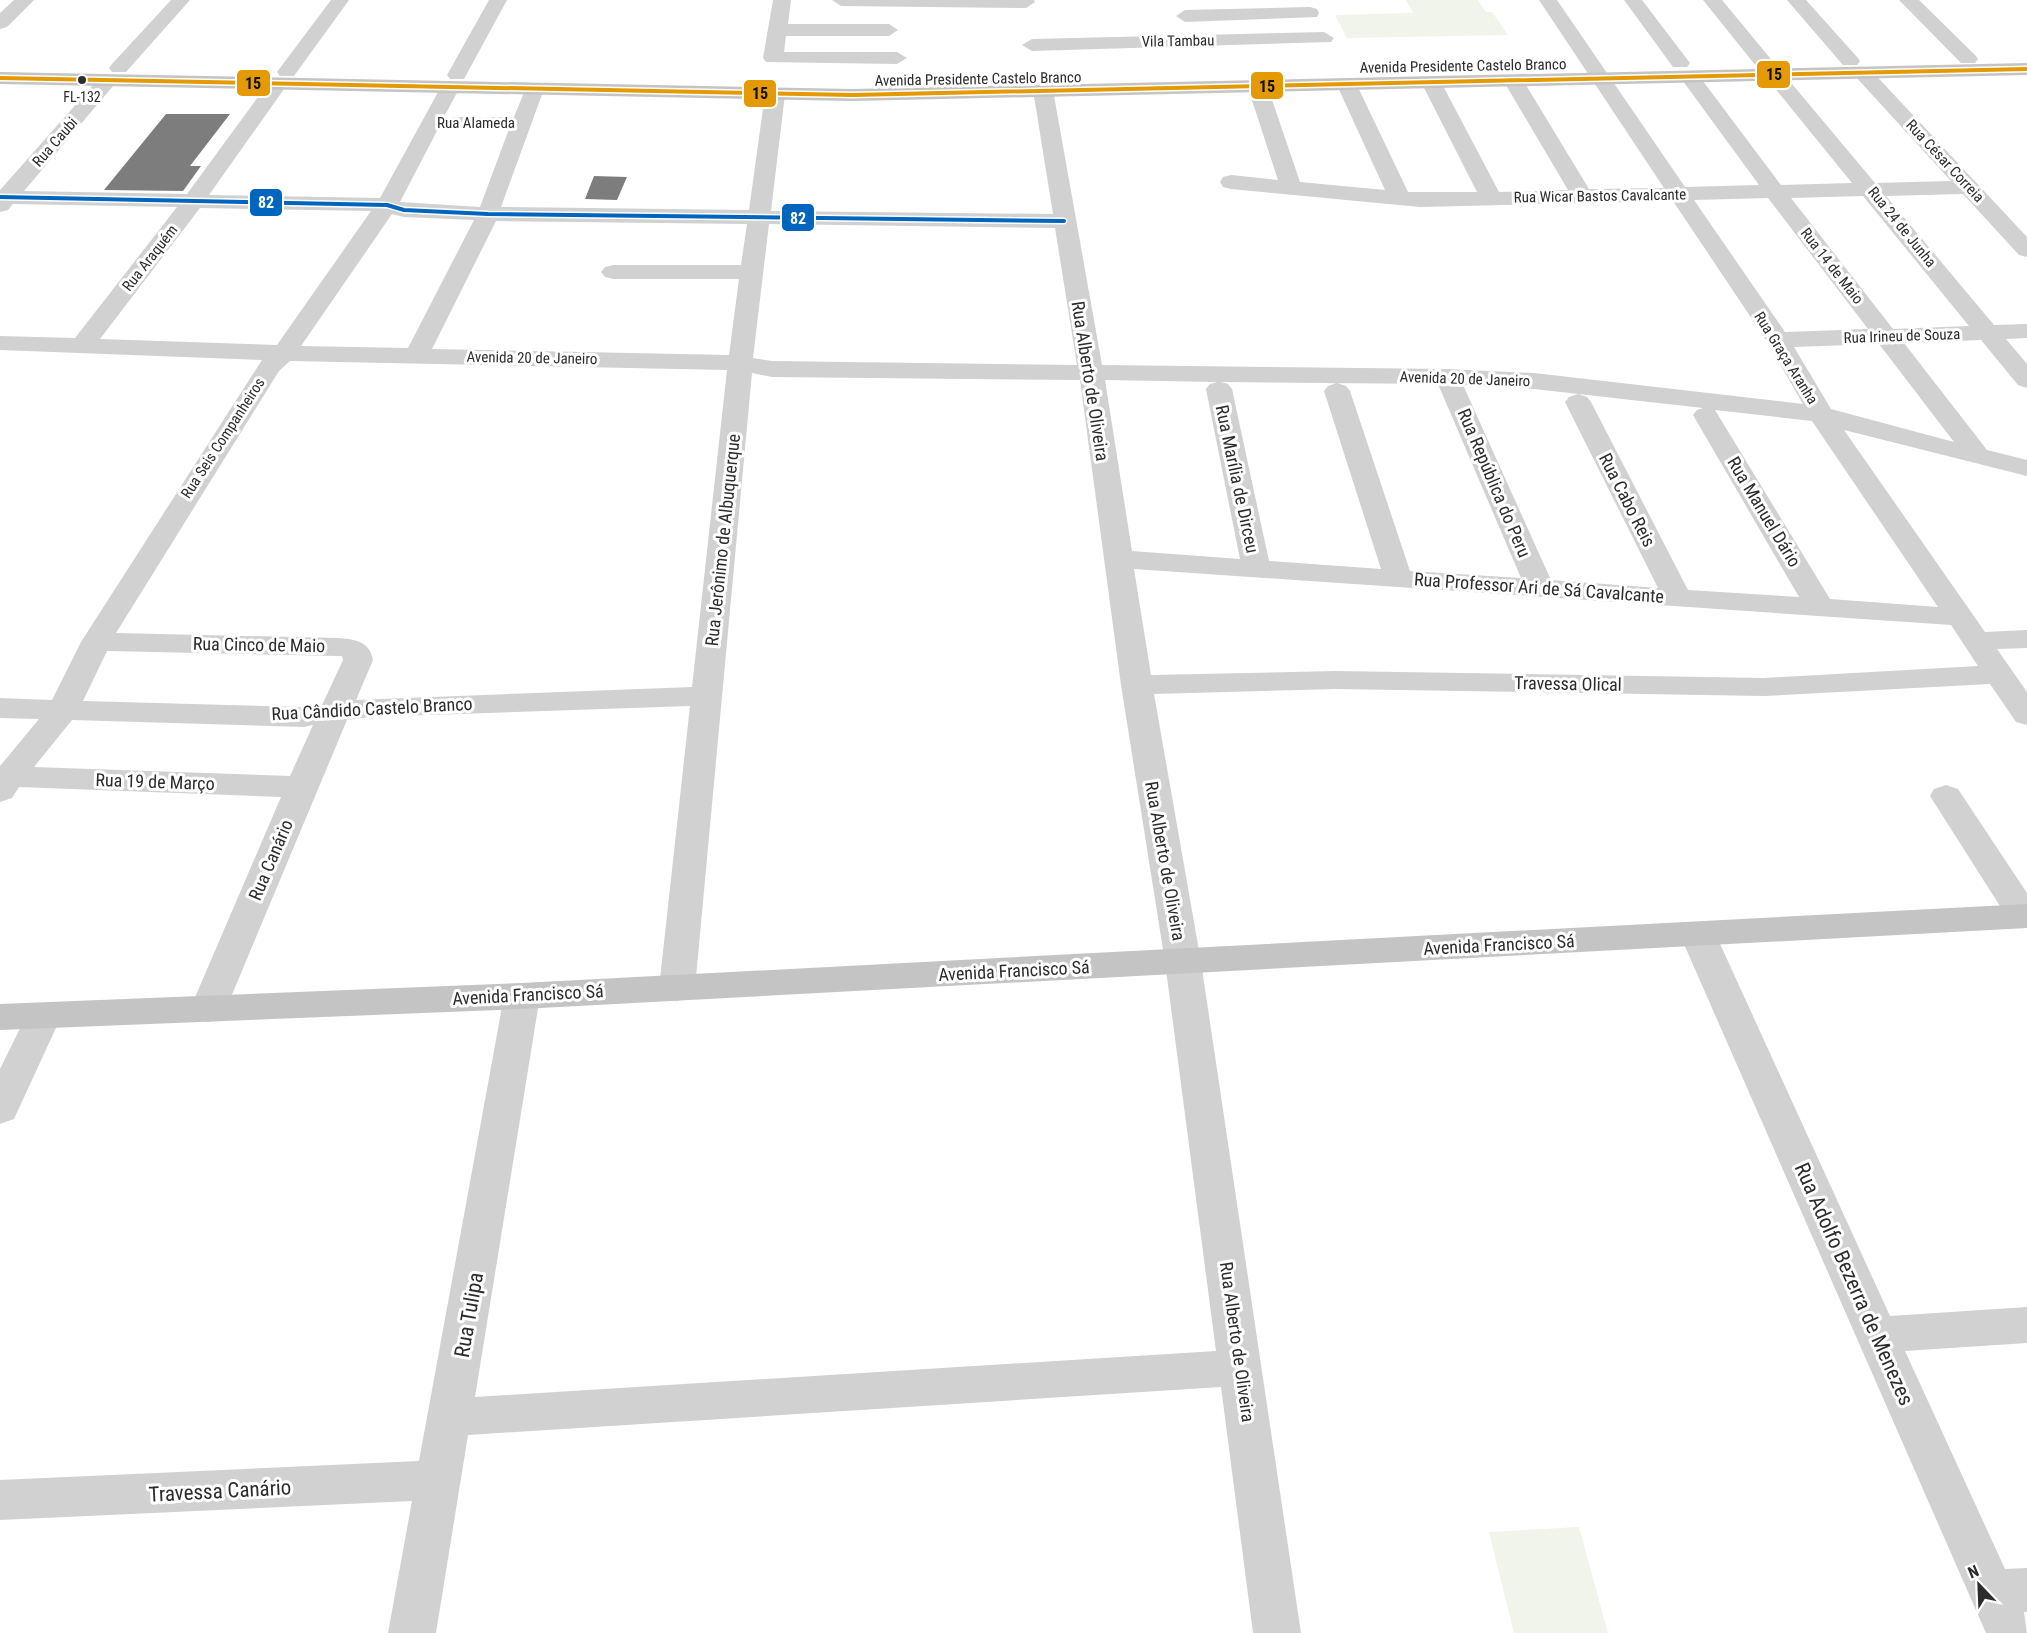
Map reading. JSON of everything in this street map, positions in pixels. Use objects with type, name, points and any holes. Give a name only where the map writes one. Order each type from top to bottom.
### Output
[{"type":"main road","name":"Avenida Presidente Castelo Branco","points":[[454,81],[534,89],[772,88],[1769,69],[2027,58]]},
{"type":"main road","name":"Avenida Presidente Castelo Branco","points":[[1856,66],[2027,69]]},
{"type":"main road","name":"Avenida Presidente Castelo Branco","points":[[0,67],[114,74],[772,88]]},
{"type":"main road","name":"Avenida Presidente Castelo Branco","points":[[1042,84],[1257,86],[1431,82],[1480,73],[1513,80],[1596,72]]},
{"type":"main road","name":"Avenida Presidente Castelo Branco","points":[[0,78],[114,74]]},
{"type":"main road","name":"Avenida Francisco Sá","points":[[0,1017],[522,996],[2026,916]]},
{"type":"street","points":[[0,8],[9,0]]},
{"type":"street","points":[[0,23],[25,0]]},
{"type":"street","name":"Rua Caubi","points":[[2,200],[181,0]]},
{"type":"street","name":"Rua Araquém","points":[[82,346],[195,199],[340,0]]},
{"type":"street","name":"Rua Seis Companheiros","points":[[4,784],[63,710],[96,642],[268,367],[284,353],[387,205],[429,123],[498,0]]},
{"type":"street","name":"Rua Jerônimo de Albuquerque","points":[[677,988],[740,363],[759,216],[774,58],[782,0]]},
{"type":"street","points":[[841,0],[1025,1]]},
{"type":"street","name":"Rua Graça Aranha","points":[[1548,0],[1778,340],[1827,422],[2027,715]]},
{"type":"street","name":"Rua 14 de Maio","points":[[1633,0],[1774,192],[1976,453]]},
{"type":"street","name":"Rua 24 de Junha","points":[[1712,0],[1872,189],[2027,381]]},
{"type":"street","name":"Rua César Correia","points":[[1796,0],[2027,250]]},
{"type":"street","points":[[1908,0],[1968,59]]},
{"type":"street","name":"Rua Alberto de Oliveira","points":[[1025,1],[1032,45],[1042,84],[1092,379],[1136,685],[1183,962],[1277,1633]]},
{"type":"street","points":[[1185,16],[1307,7],[1334,58]]},
{"type":"street","points":[[777,30],[889,30]]},
{"type":"street","name":"Vila Tambau","points":[[1032,45],[1324,38]]},
{"type":"street","points":[[774,58],[897,58]]},
{"type":"street","points":[[1513,80],[1583,196]]},
{"type":"street","points":[[1431,82],[1491,197]]},
{"type":"street","points":[[1346,84],[1400,198]]},
{"type":"street","points":[[1257,86],[1291,187]]},
{"type":"street","points":[[416,356],[488,214],[534,89]]},
{"type":"street","name":"Rua Alameda","points":[[429,123],[522,123]]},
{"type":"street","name":"Rua Wicar Bastos Cavalcante","points":[[1231,182],[1400,198],[1679,195],[1969,187]]},
{"type":"street","points":[[2,200],[195,199],[387,205],[404,210],[488,214],[1064,221]]},
{"type":"street","points":[[613,272],[752,272]]},
{"type":"street","name":"Rua Irineu de Souza","points":[[1778,340],[2027,331]]},
{"type":"street","name":"Avenida 20 de Janeiro","points":[[0,343],[284,353],[740,363],[772,369],[1063,375],[1219,388],[1338,391],[1534,381],[1863,428],[1976,453],[2027,468]]},
{"type":"street","name":"Avenida 20 de Janeiro","points":[[1092,379],[1451,386],[1706,415],[1827,422]]},
{"type":"street","name":"Rua República do Peru","points":[[1451,386],[1540,589]]},
{"type":"street","name":"Rua Marília de Dirceu","points":[[1219,388],[1256,569]]},
{"type":"street","points":[[1338,391],[1398,578]]},
{"type":"street","name":"Rua Cabo Reis","points":[[1578,402],[1678,598]]},
{"type":"street","name":"Rua Manuel Dário","points":[[1706,415],[1821,609]]},
{"type":"street","name":"Rua Professor Ari de Sá Cavalcante","points":[[1117,559],[1960,617]]},
{"type":"street","points":[[1977,641],[2027,639]]},
{"type":"street","name":"Rua Cinco de Maio","points":[[96,642],[351,648],[357,653],[358,660],[336,712]]},
{"type":"street","name":"Travessa Olical","points":[[1136,685],[1336,680],[1764,687],[2000,674]]},
{"type":"street","name":"Rua Cândido Castelo Branco","points":[[0,708],[304,717],[371,707],[707,696]]},
{"type":"street","name":"Rua Canário","points":[[208,1009],[301,787],[336,712]]},
{"type":"street","name":"Rua 19 de Março","points":[[4,784],[301,787]]},
{"type":"street","points":[[1946,796],[2026,916]]},
{"type":"street","name":"Rua Adolfo Bezerra de Menezes","points":[[1698,935],[1877,1335],[2010,1605]]},
{"type":"street","name":"Rua Tulipa","points":[[412,1633],[522,996]]},
{"type":"street","points":[[0,1109],[43,1017]]},
{"type":"street","points":[[1877,1335],[2027,1325]]},
{"type":"street","points":[[450,1417],[1240,1368]]},
{"type":"street","name":"Travessa Canário","points":[[0,1500],[439,1480]]},
{"type":"shaded area","points":[[1406,0],[1478,0],[1486,12],[1492,12],[1508,35],[1347,38],[1335,15],[1413,13]]},
{"type":"shaded area","points":[[1579,1527],[1608,1633],[1514,1633],[1489,1532]]},
{"type":"building","points":[[166,114],[230,114],[190,166],[201,166],[183,191],[104,190]]},
{"type":"building","points":[[594,176],[627,177],[617,200],[585,199]]},
{"type":"transit line","name":"15","points":[[0,78],[853,95],[2027,69]]},
{"type":"transit line","name":"82","points":[[0,197],[387,205],[404,210],[488,214],[1064,221]]},
{"type":"place","name":"FL-132","points":[[82,80]]}]
